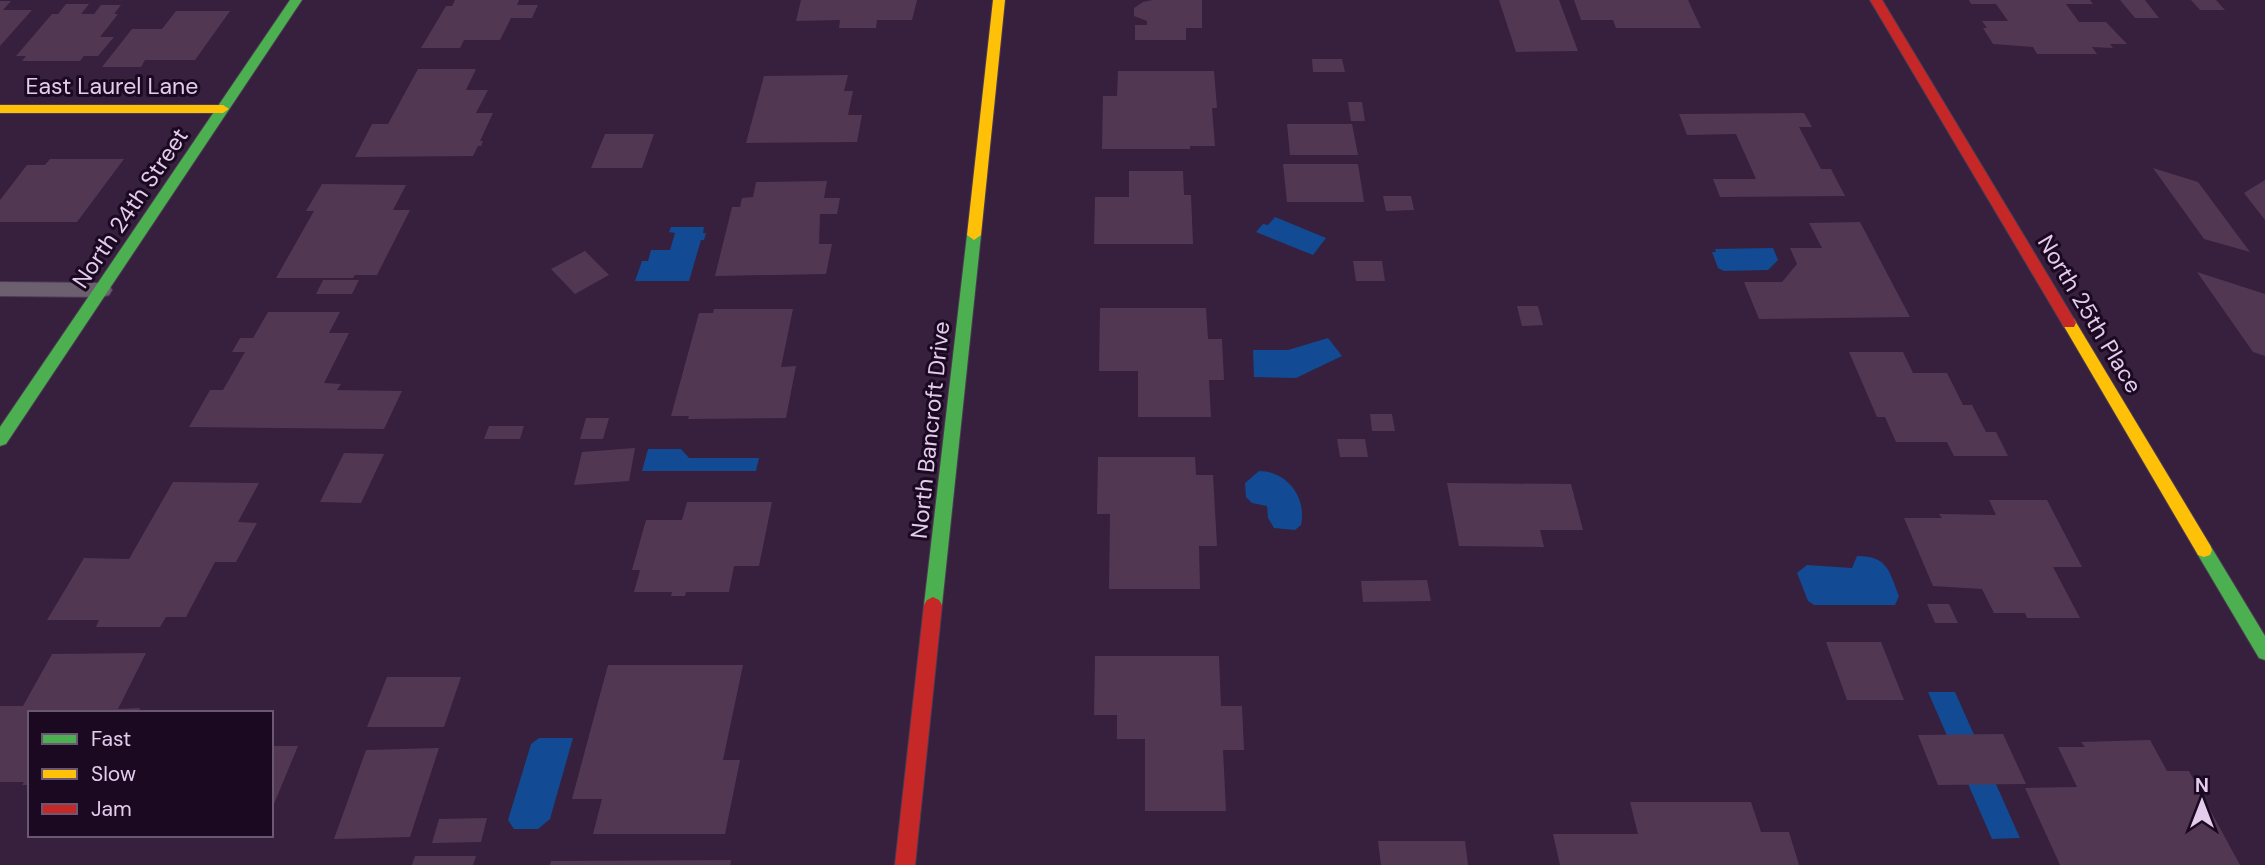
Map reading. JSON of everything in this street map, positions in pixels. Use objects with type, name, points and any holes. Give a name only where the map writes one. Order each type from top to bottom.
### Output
[{"type":"street","name":"North 24th Street","points":[[0,440],[296,0]]},
{"type":"street","name":"North Bancroft Drive","points":[[905,865],[999,0]]},
{"type":"street","name":"North 25th Place","points":[[1876,0],[2265,652]]},
{"type":"street","name":"East Laurel Lane","points":[[0,109],[223,109]]},
{"type":"lane","points":[[0,289],[102,290]]},
{"type":"water","points":[[1275,217],[1326,238],[1313,255],[1256,232]]},
{"type":"water","points":[[671,227],[704,227],[703,233],[706,233],[704,240],[701,240],[689,281],[635,281],[642,261],[648,261],[651,250],[670,250],[675,233],[669,232]]},
{"type":"water","points":[[1773,248],[1778,260],[1768,270],[1724,271],[1718,268],[1712,252],[1716,252],[1715,249]]},
{"type":"water","points":[[1328,338],[1342,356],[1296,378],[1254,377],[1253,350],[1288,350]]},
{"type":"water","points":[[648,449],[681,449],[689,458],[759,458],[756,471],[642,471]]},
{"type":"water","points":[[1259,471],[1269,472],[1286,481],[1298,496],[1302,515],[1301,525],[1295,530],[1274,528],[1268,518],[1267,506],[1252,503],[1246,497],[1245,483]]},
{"type":"water","points":[[1857,556],[1875,559],[1886,567],[1899,596],[1895,605],[1814,605],[1808,601],[1797,573],[1807,565],[1852,568]]},
{"type":"water","points":[[1928,692],[1955,692],[2020,838],[1992,839]]},
{"type":"water","points":[[539,738],[573,738],[550,819],[538,829],[514,829],[508,820],[531,744]]},
{"type":"building","points":[[455,0],[519,0],[517,5],[538,5],[532,18],[511,18],[500,40],[464,40],[460,48],[421,48],[446,6],[452,6]]},
{"type":"building","points":[[801,0],[917,0],[912,20],[877,20],[876,28],[839,28],[840,20],[796,21]]},
{"type":"building","points":[[1153,0],[1202,0],[1202,28],[1186,28],[1186,40],[1135,40],[1135,25],[1147,25],[1147,21],[1134,16],[1134,8]]},
{"type":"building","points":[[1499,0],[1559,0],[1578,51],[1516,52]]},
{"type":"building","points":[[1574,0],[1688,0],[1701,28],[1616,28],[1613,20],[1581,20]]},
{"type":"building","points":[[1969,0],[2090,0],[2093,4],[2066,4],[2079,22],[2106,22],[2127,44],[2110,44],[2113,48],[2092,47],[2097,54],[2037,54],[2033,47],[1993,44],[1983,28],[1987,28],[1982,21],[2008,21],[1996,4],[1971,4]]},
{"type":"building","points":[[2120,0],[2145,0],[2159,18],[2135,18]]},
{"type":"building","points":[[2191,0],[2216,0],[2225,10],[2200,10]]},
{"type":"building","points":[[0,1],[11,1],[3,10],[32,10],[0,46]]},
{"type":"building","points":[[66,4],[89,4],[81,14],[94,14],[101,5],[121,5],[114,14],[118,14],[100,37],[114,37],[98,56],[84,56],[80,61],[22,61],[26,56],[16,56],[52,14],[58,14]]},
{"type":"building","points":[[176,11],[230,11],[195,60],[145,60],[141,67],[102,67],[132,29],[162,29]]},
{"type":"building","points":[[1312,59],[1342,59],[1345,72],[1313,72]]},
{"type":"building","points":[[418,69],[476,69],[466,90],[488,90],[476,113],[493,113],[480,141],[483,141],[481,146],[478,146],[473,156],[355,157],[372,124],[388,124]]},
{"type":"building","points":[[1118,71],[1214,71],[1217,108],[1212,108],[1215,146],[1190,146],[1190,149],[1102,149],[1103,96],[1117,96]]},
{"type":"building","points":[[848,75],[844,91],[853,91],[848,115],[862,115],[857,142],[746,143],[764,76]]},
{"type":"building","points":[[1348,102],[1362,102],[1365,121],[1351,121]]},
{"type":"building","points":[[1804,113],[1812,127],[1799,127],[1821,169],[1831,169],[1845,196],[1720,197],[1713,179],[1756,179],[1736,134],[1687,135],[1679,114]]},
{"type":"building","points":[[1287,124],[1352,124],[1358,155],[1290,155]]},
{"type":"building","points":[[605,134],[654,134],[642,168],[591,168]]},
{"type":"building","points":[[50,159],[124,159],[77,222],[0,222],[0,200],[27,165],[45,165]]},
{"type":"building","points":[[1283,164],[1358,164],[1364,202],[1287,202]]},
{"type":"building","points":[[2153,168],[2198,182],[2250,252],[2204,239]]},
{"type":"building","points":[[1129,171],[1183,171],[1184,195],[1191,195],[1193,244],[1094,244],[1095,197],[1129,197]]},
{"type":"building","points":[[2265,180],[2265,220],[2244,193]]},
{"type":"building","points":[[827,181],[824,198],[840,198],[837,214],[820,214],[819,244],[832,244],[826,274],[715,276],[732,207],[740,207],[742,198],[753,197],[756,182]]},
{"type":"building","points":[[322,184],[406,185],[393,210],[410,210],[377,275],[355,275],[353,278],[276,278],[314,211],[306,211]]},
{"type":"building","points":[[1383,196],[1411,196],[1414,210],[1386,211]]},
{"type":"building","points":[[1860,222],[1910,317],[1759,319],[1744,282],[1782,282],[1797,264],[1790,248],[1822,248],[1809,223]]},
{"type":"building","points":[[585,251],[609,275],[575,294],[551,269]]},
{"type":"building","points":[[1353,261],[1382,261],[1385,281],[1356,281]]},
{"type":"building","points":[[2197,272],[2265,294],[2265,356],[2253,352]]},
{"type":"building","points":[[323,280],[359,280],[352,294],[316,294]]},
{"type":"building","points":[[1517,306],[1538,306],[1543,325],[1522,326]]},
{"type":"building","points":[[1100,308],[1206,308],[1208,339],[1222,339],[1224,380],[1209,380],[1211,417],[1138,417],[1138,371],[1099,371]]},
{"type":"building","points":[[714,309],[793,309],[781,367],[796,366],[786,418],[688,419],[689,416],[671,416],[699,313],[713,313]]},
{"type":"building","points":[[268,312],[340,312],[329,333],[349,333],[324,383],[341,384],[337,390],[402,391],[384,429],[189,427],[210,390],[223,390],[245,352],[232,352],[240,338],[253,338]]},
{"type":"building","points":[[1849,352],[1903,352],[1913,373],[1947,373],[1963,405],[1972,405],[1986,432],[1996,432],[2008,456],[1954,456],[1947,442],[1896,442],[1885,417],[1877,417]]},
{"type":"building","points":[[1370,414],[1392,414],[1395,431],[1372,431]]},
{"type":"building","points":[[586,418],[609,418],[603,439],[580,439]]},
{"type":"building","points":[[489,426],[524,426],[520,439],[484,439]]},
{"type":"building","points":[[1337,439],[1365,439],[1368,457],[1340,457]]},
{"type":"building","points":[[635,448],[629,481],[574,485],[582,452]]},
{"type":"building","points":[[344,453],[384,454],[361,503],[320,502]]},
{"type":"building","points":[[1098,457],[1195,457],[1196,475],[1213,475],[1217,546],[1199,546],[1200,589],[1109,589],[1110,514],[1097,514]]},
{"type":"building","points":[[173,482],[259,483],[238,522],[257,523],[236,562],[215,562],[186,617],[166,617],[160,627],[96,627],[99,620],[47,620],[84,558],[129,559]]},
{"type":"building","points":[[1447,483],[1571,484],[1583,530],[1540,530],[1544,547],[1459,546]]},
{"type":"building","points":[[1989,500],[2047,500],[2082,567],[2053,567],[2080,618],[2027,618],[2025,613],[1994,613],[1982,589],[1933,586],[1904,518],[1942,518],[1939,514],[1996,515]]},
{"type":"building","points":[[687,502],[772,502],[759,566],[734,566],[729,592],[686,592],[685,596],[671,596],[672,592],[634,592],[640,570],[632,570],[646,520],[682,520]]},
{"type":"building","points":[[1427,580],[1431,601],[1363,602],[1361,581]]},
{"type":"building","points":[[1927,604],[1949,604],[1958,623],[1935,623]]},
{"type":"building","points":[[1826,642],[1881,642],[1904,700],[1847,700]]},
{"type":"building","points":[[146,653],[118,709],[140,708],[139,711],[28,711],[28,785],[22,785],[24,782],[0,782],[0,706],[23,706],[52,654]]},
{"type":"building","points":[[1095,656],[1219,656],[1221,706],[1242,706],[1244,750],[1223,750],[1226,811],[1145,811],[1145,739],[1117,739],[1117,715],[1094,715]]},
{"type":"building","points":[[608,665],[743,665],[723,760],[740,760],[725,834],[593,834],[602,799],[572,799]]},
{"type":"building","points":[[387,677],[461,677],[444,727],[367,727]]},
{"type":"building","points":[[2003,734],[2026,784],[1938,785],[1918,735]]},
{"type":"building","points":[[2150,740],[2167,771],[2189,771],[2240,865],[2060,865],[2025,788],[2077,787],[2058,747],[2085,747],[2081,742]]},
{"type":"building","points":[[273,746],[298,746],[273,806]]},
{"type":"building","points":[[439,748],[410,837],[334,839],[366,750]]},
{"type":"building","points":[[1630,802],[1751,802],[1761,832],[1789,832],[1799,865],[1560,865],[1553,834],[1638,834]]},
{"type":"building","points":[[487,818],[481,842],[432,843],[439,819]]},
{"type":"building","points":[[1378,841],[1465,841],[1468,865],[1381,865]]},
{"type":"building","points":[[415,856],[476,856],[473,865],[412,865]]},
{"type":"building","points":[[731,860],[730,865],[550,865],[551,861]]},
{"type":"traffic: fast","points":[[0,440],[296,0]]},
{"type":"traffic: fast","points":[[933,605],[974,235]]},
{"type":"traffic: fast","points":[[2204,550],[2265,652]]},
{"type":"traffic: slow","points":[[974,235],[999,0]]},
{"type":"traffic: slow","points":[[0,109],[223,109]]},
{"type":"traffic: slow","points":[[2069,323],[2204,550]]},
{"type":"traffic: jam","points":[[1876,0],[2069,323]]},
{"type":"traffic: jam","points":[[905,865],[933,605]]}]
